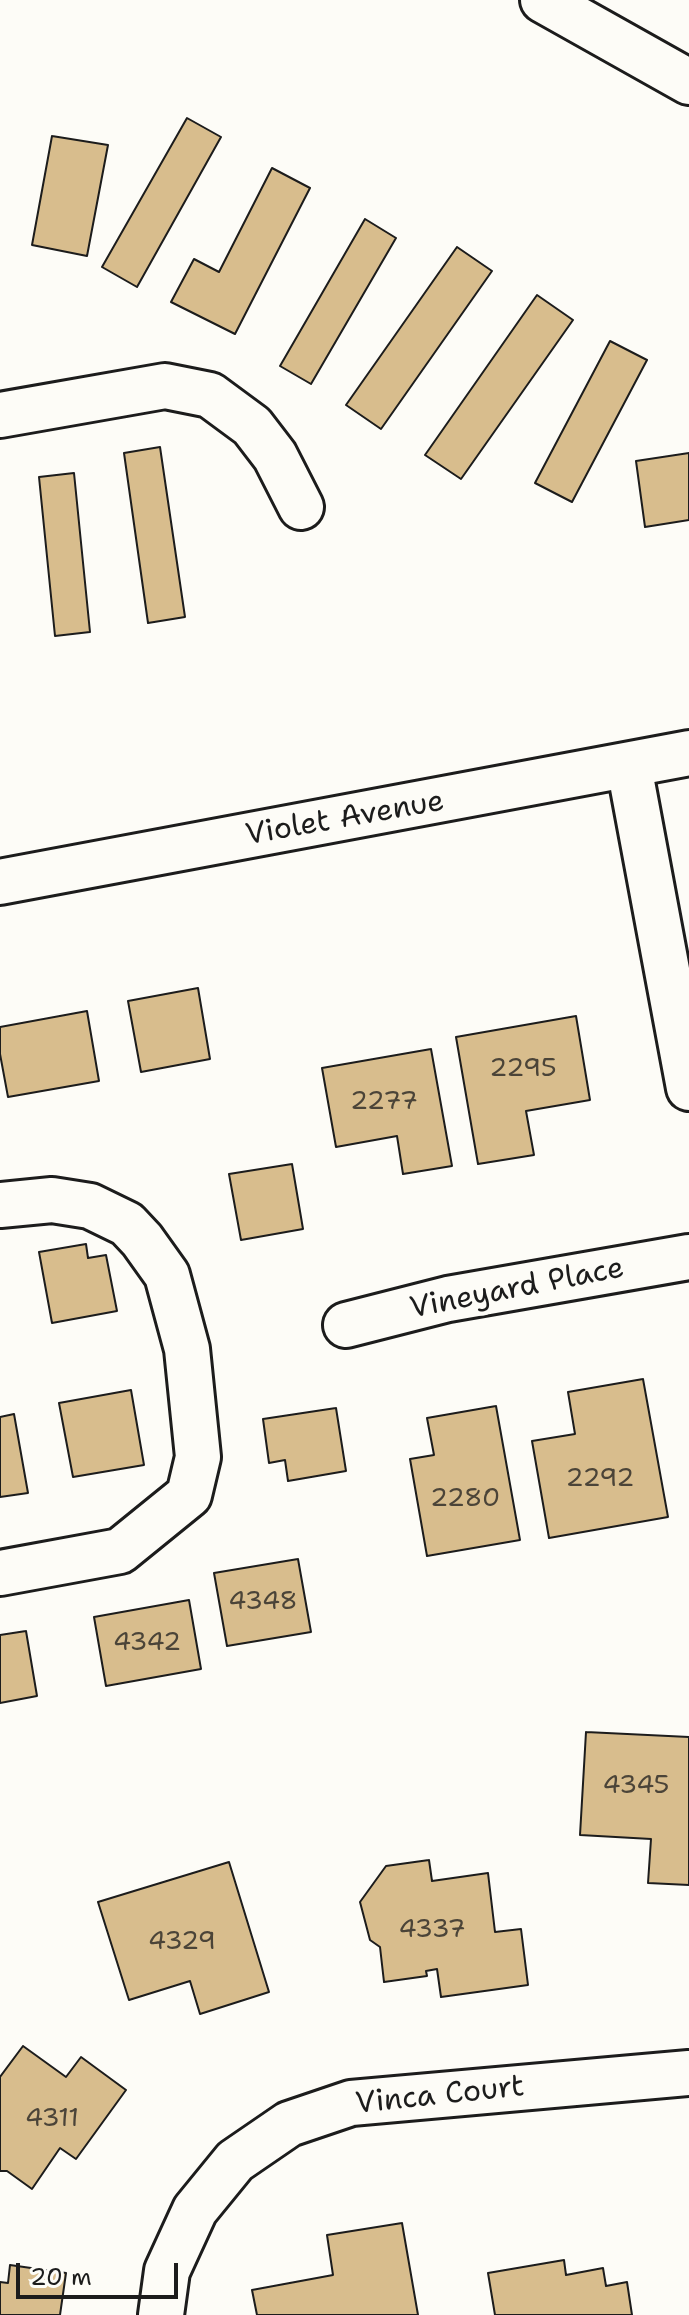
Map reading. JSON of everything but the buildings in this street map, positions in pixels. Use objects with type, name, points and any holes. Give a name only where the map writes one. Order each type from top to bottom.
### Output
[{"type":"main road","points":[[543,0],[689,82]]},
{"type":"main road","points":[[0,415],[165,386],[210,395],[252,426],[275,456],[301,507]]},
{"type":"main road","name":"Violet Avenue","points":[[0,882],[689,753]]},
{"type":"main road","points":[[629,766],[689,1088]]},
{"type":"main road","points":[[0,1205],[52,1200],[90,1206],[127,1224],[142,1240],[167,1275],[187,1349],[198,1457],[189,1495],[120,1551],[0,1573]]},
{"type":"main road","name":"Vineyard Place","points":[[346,1325],[448,1299],[689,1257]]},
{"type":"main road","name":"Vinca Court","points":[[161,2315],[167,2271],[195,2210],[235,2161],[289,2124],[351,2103],[689,2073]]}]
